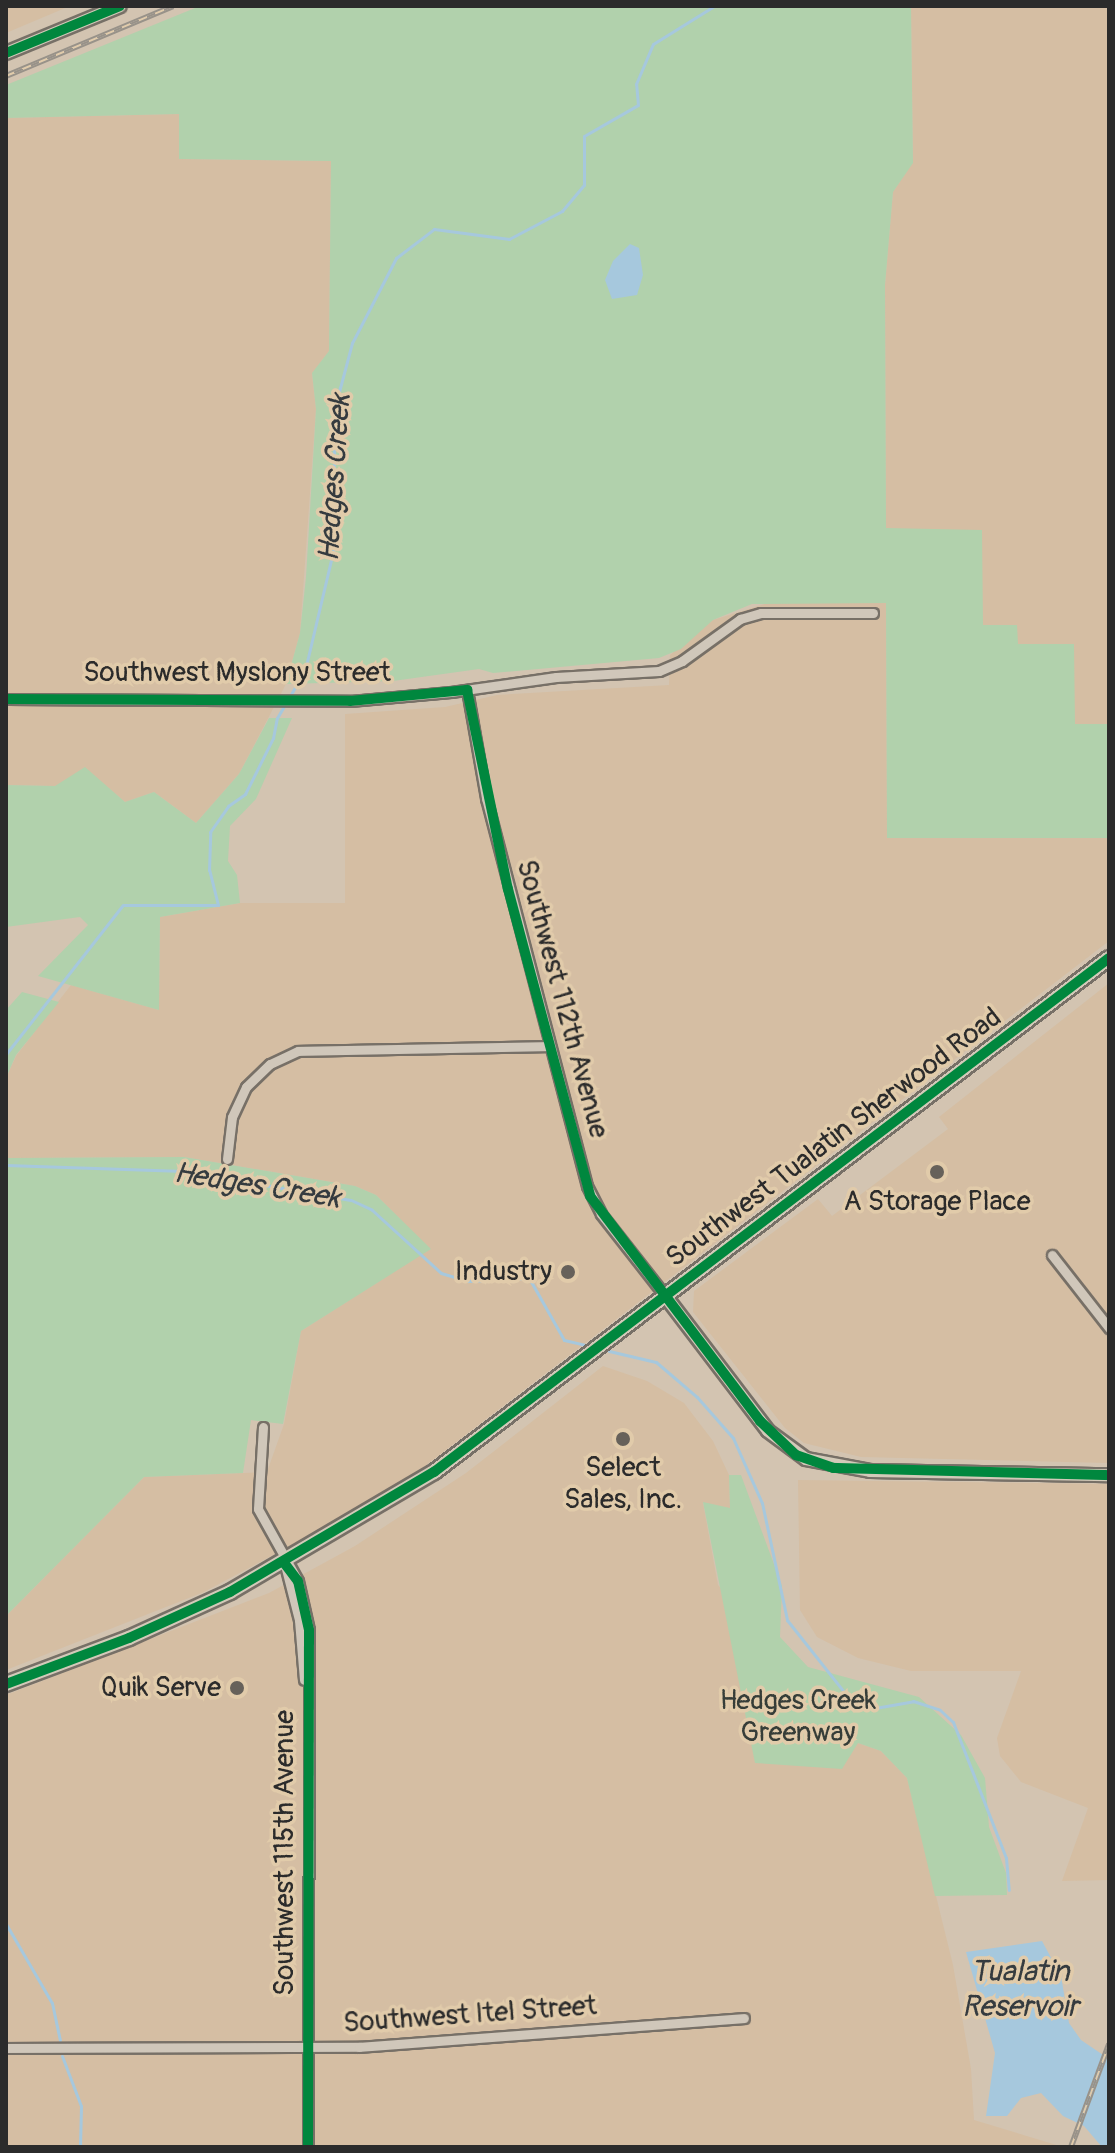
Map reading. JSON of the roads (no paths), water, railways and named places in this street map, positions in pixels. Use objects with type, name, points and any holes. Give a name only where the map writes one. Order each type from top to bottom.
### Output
[{"type":"highway","name":"Southwest Tualatin Sherwood Road","points":[[6,1684],[129,1638],[285,1564],[434,1472],[1109,958]]},
{"type":"main road","points":[[6,53],[120,6]]},
{"type":"main road","points":[[666,1297],[768,1431],[806,1459],[870,1471],[1109,1475]]},
{"type":"street","name":"Southwest Myslony Street","points":[[6,699],[310,702],[467,690],[556,677],[659,671],[682,661],[740,619],[761,613],[873,613]]},
{"type":"street","name":"Southwest 112th Avenue","points":[[467,690],[486,798],[590,1196],[666,1297]]},
{"type":"street","points":[[227,1159],[232,1117],[257,1074],[285,1056],[311,1048],[549,1046]]},
{"type":"street","points":[[1052,1255],[1109,1328]]},
{"type":"street","name":"Southwest 115th Avenue","points":[[263,1427],[256,1501],[285,1564],[298,1581],[307,1610],[308,2147]]},
{"type":"street","name":"Southwest Itel Street","points":[[6,2048],[310,2047],[744,2018]]},
{"type":"water","points":[[630,244],[639,248],[643,275],[637,295],[612,299],[605,280],[613,261]]},
{"type":"water","name":"Tualatin Reservoir","points":[[1042,1941],[1061,1976],[1069,2023],[1081,2040],[1109,2059],[1109,2147],[1102,2147],[1084,2126],[1063,2116],[1041,2093],[1021,2098],[1007,2116],[986,2116],[995,2053],[966,1952]]},
{"type":"waterway","name":"Hedges Creek","points":[[6,1054],[123,905],[218,905],[209,870],[210,832],[228,806],[245,794],[273,738],[277,718],[305,670],[334,547],[334,418],[340,388],[352,343],[396,258],[434,229],[509,239],[562,211],[584,185],[584,136],[638,105],[636,84],[653,44],[714,6]]},
{"type":"waterway","name":"Hedges Creek","points":[[6,1165],[184,1171],[351,1200],[372,1210],[441,1273],[468,1281],[529,1278],[564,1340],[589,1346]]},
{"type":"waterway","name":"Hedges Creek","points":[[609,1351],[656,1362],[697,1397],[733,1438],[762,1503],[787,1620],[844,1692],[875,1708],[913,1701],[940,1710],[953,1722],[1006,1858],[1009,1890]]},
{"type":"waterway","name":"Hedges Creek","points":[[6,1924],[52,2003],[60,2040]]},
{"type":"waterway","name":"Hedges Creek","points":[[62,2056],[81,2106],[80,2147]]},
{"type":"railway","points":[[6,76],[173,6]]},
{"type":"railway","points":[[1071,2147],[1109,2044]]},
{"type":"place","name":"A Storage Place","points":[[937,1172]]},
{"type":"place","name":"Industry","points":[[568,1272]]},
{"type":"place","name":"Select Sales, Inc.","points":[[623,1439]]},
{"type":"place","name":"Quik Serve","points":[[237,1688]]},
{"type":"park label","name":"Hedges Creek Greenway","points":[[798,1717]]}]
